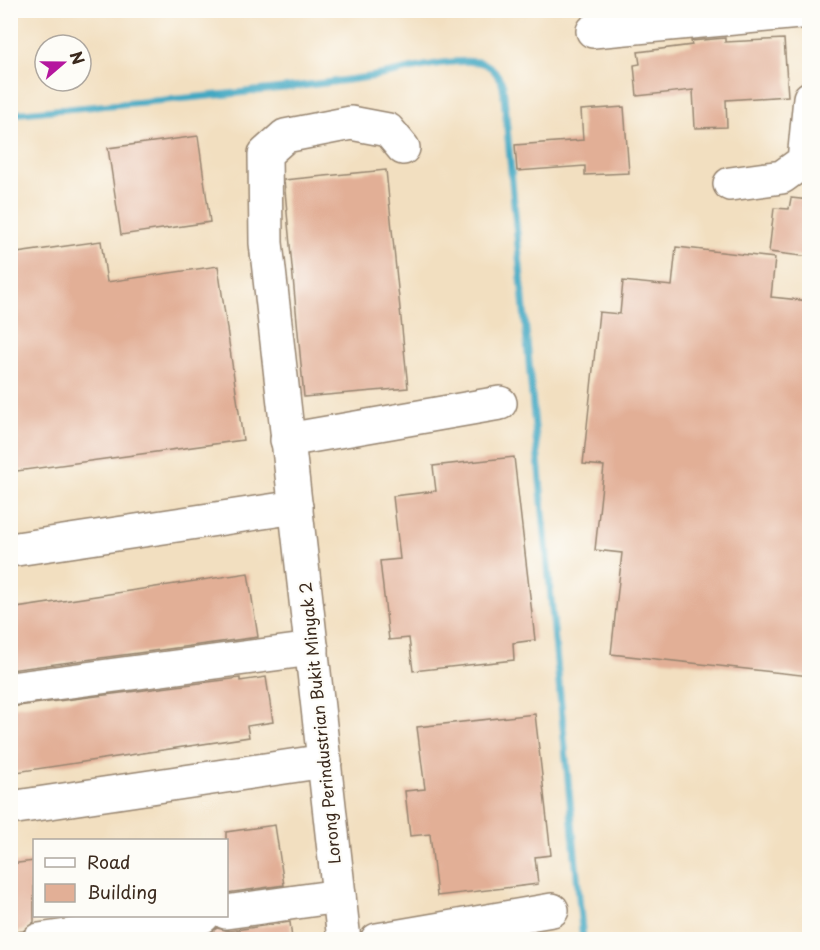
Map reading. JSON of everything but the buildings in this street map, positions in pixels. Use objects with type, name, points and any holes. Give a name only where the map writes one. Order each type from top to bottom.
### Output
[{"type":"street","points":[[593,32],[810,11]]},
{"type":"street","points":[[730,183],[782,177],[804,160],[810,98]]},
{"type":"street","name":"Lorong Perindustrian Bukit Minyak 2","points":[[344,939],[266,243],[265,154],[285,136],[351,123],[388,130],[403,148]]},
{"type":"street","points":[[287,440],[500,404]]},
{"type":"street","points":[[10,550],[296,507]]},
{"type":"street","points":[[10,689],[312,649]]},
{"type":"street","points":[[10,808],[325,761]]},
{"type":"street","points":[[228,912],[339,896]]},
{"type":"street","points":[[377,939],[552,910]]},
{"type":"street","points":[[39,939],[189,917]]},
{"type":"waterway","points":[[10,114],[280,88],[369,77],[457,62],[482,63],[497,74],[503,85],[583,940]]}]
